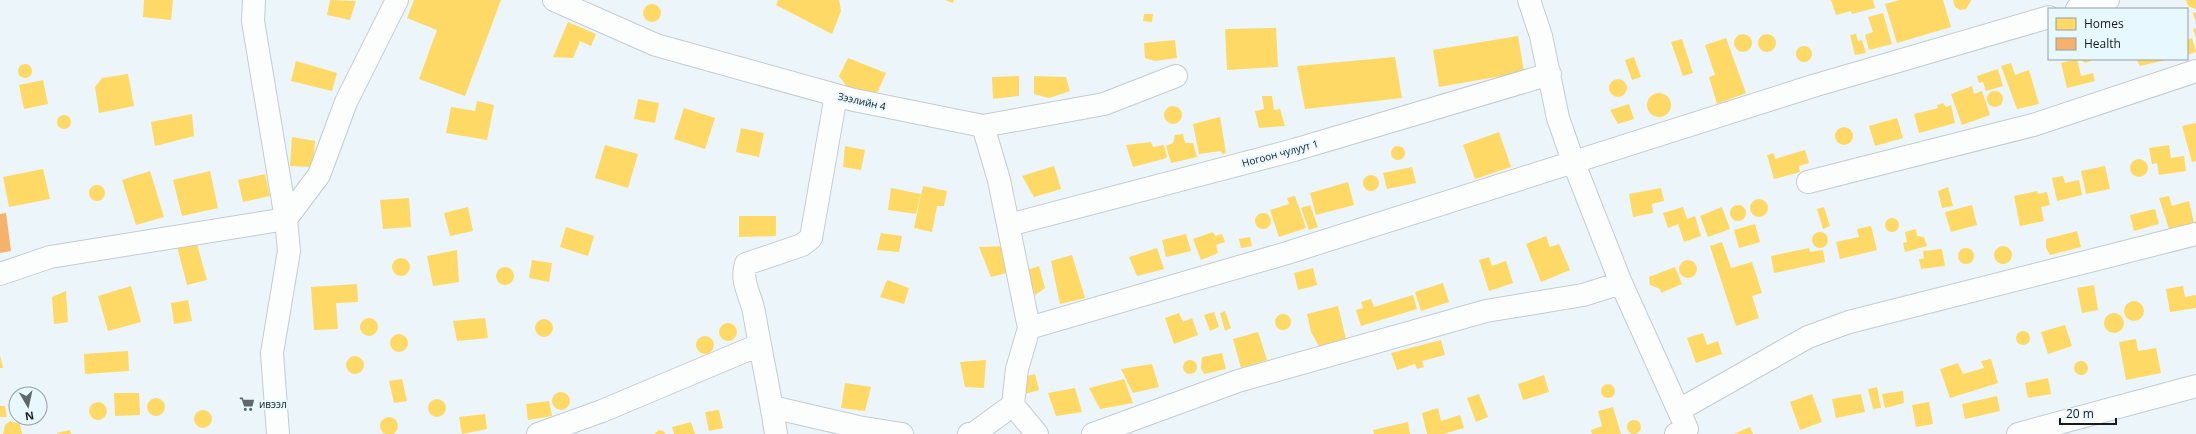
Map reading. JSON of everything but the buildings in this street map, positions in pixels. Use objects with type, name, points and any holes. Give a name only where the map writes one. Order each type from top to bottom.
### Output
[{"type":"street","points":[[254,0],[253,20],[286,219],[289,252],[272,353],[278,434]]},
{"type":"street","points":[[0,274],[50,256],[286,219],[319,175],[346,102],[397,0]]},
{"type":"street","name":"Зээлийн 4","points":[[554,0],[656,45],[836,95],[983,126],[1104,104],[1176,76]]},
{"type":"street","points":[[1529,0],[1550,74],[1558,118],[1573,161],[1621,283],[1683,427],[1808,337],[1849,322],[2196,234]]},
{"type":"street","points":[[2080,8],[2108,0]]},
{"type":"street","points":[[1029,328],[1287,253],[1813,86],[2048,17]]},
{"type":"street","points":[[1808,182],[2033,125],[2196,71]]},
{"type":"street","name":"Ногоон чулуут 1","points":[[1009,225],[1294,150],[1550,74]]},
{"type":"street","points":[[776,434],[753,310],[745,283],[744,270],[746,264],[802,245],[811,238],[836,95]]},
{"type":"street","points":[[983,126],[999,180],[1029,328],[1017,369],[1013,405],[1036,434]]},
{"type":"street","points":[[1093,434],[1238,381],[1486,311],[1582,294],[1621,283]]},
{"type":"street","points":[[538,434],[602,411],[759,345]]},
{"type":"street","points":[[2018,434],[2196,386]]},
{"type":"street","points":[[969,434],[976,432],[1013,405]]},
{"type":"street","points":[[772,406],[858,427],[902,434]]},
{"type":"place","name":"ивээл","points":[[247,404]]}]
